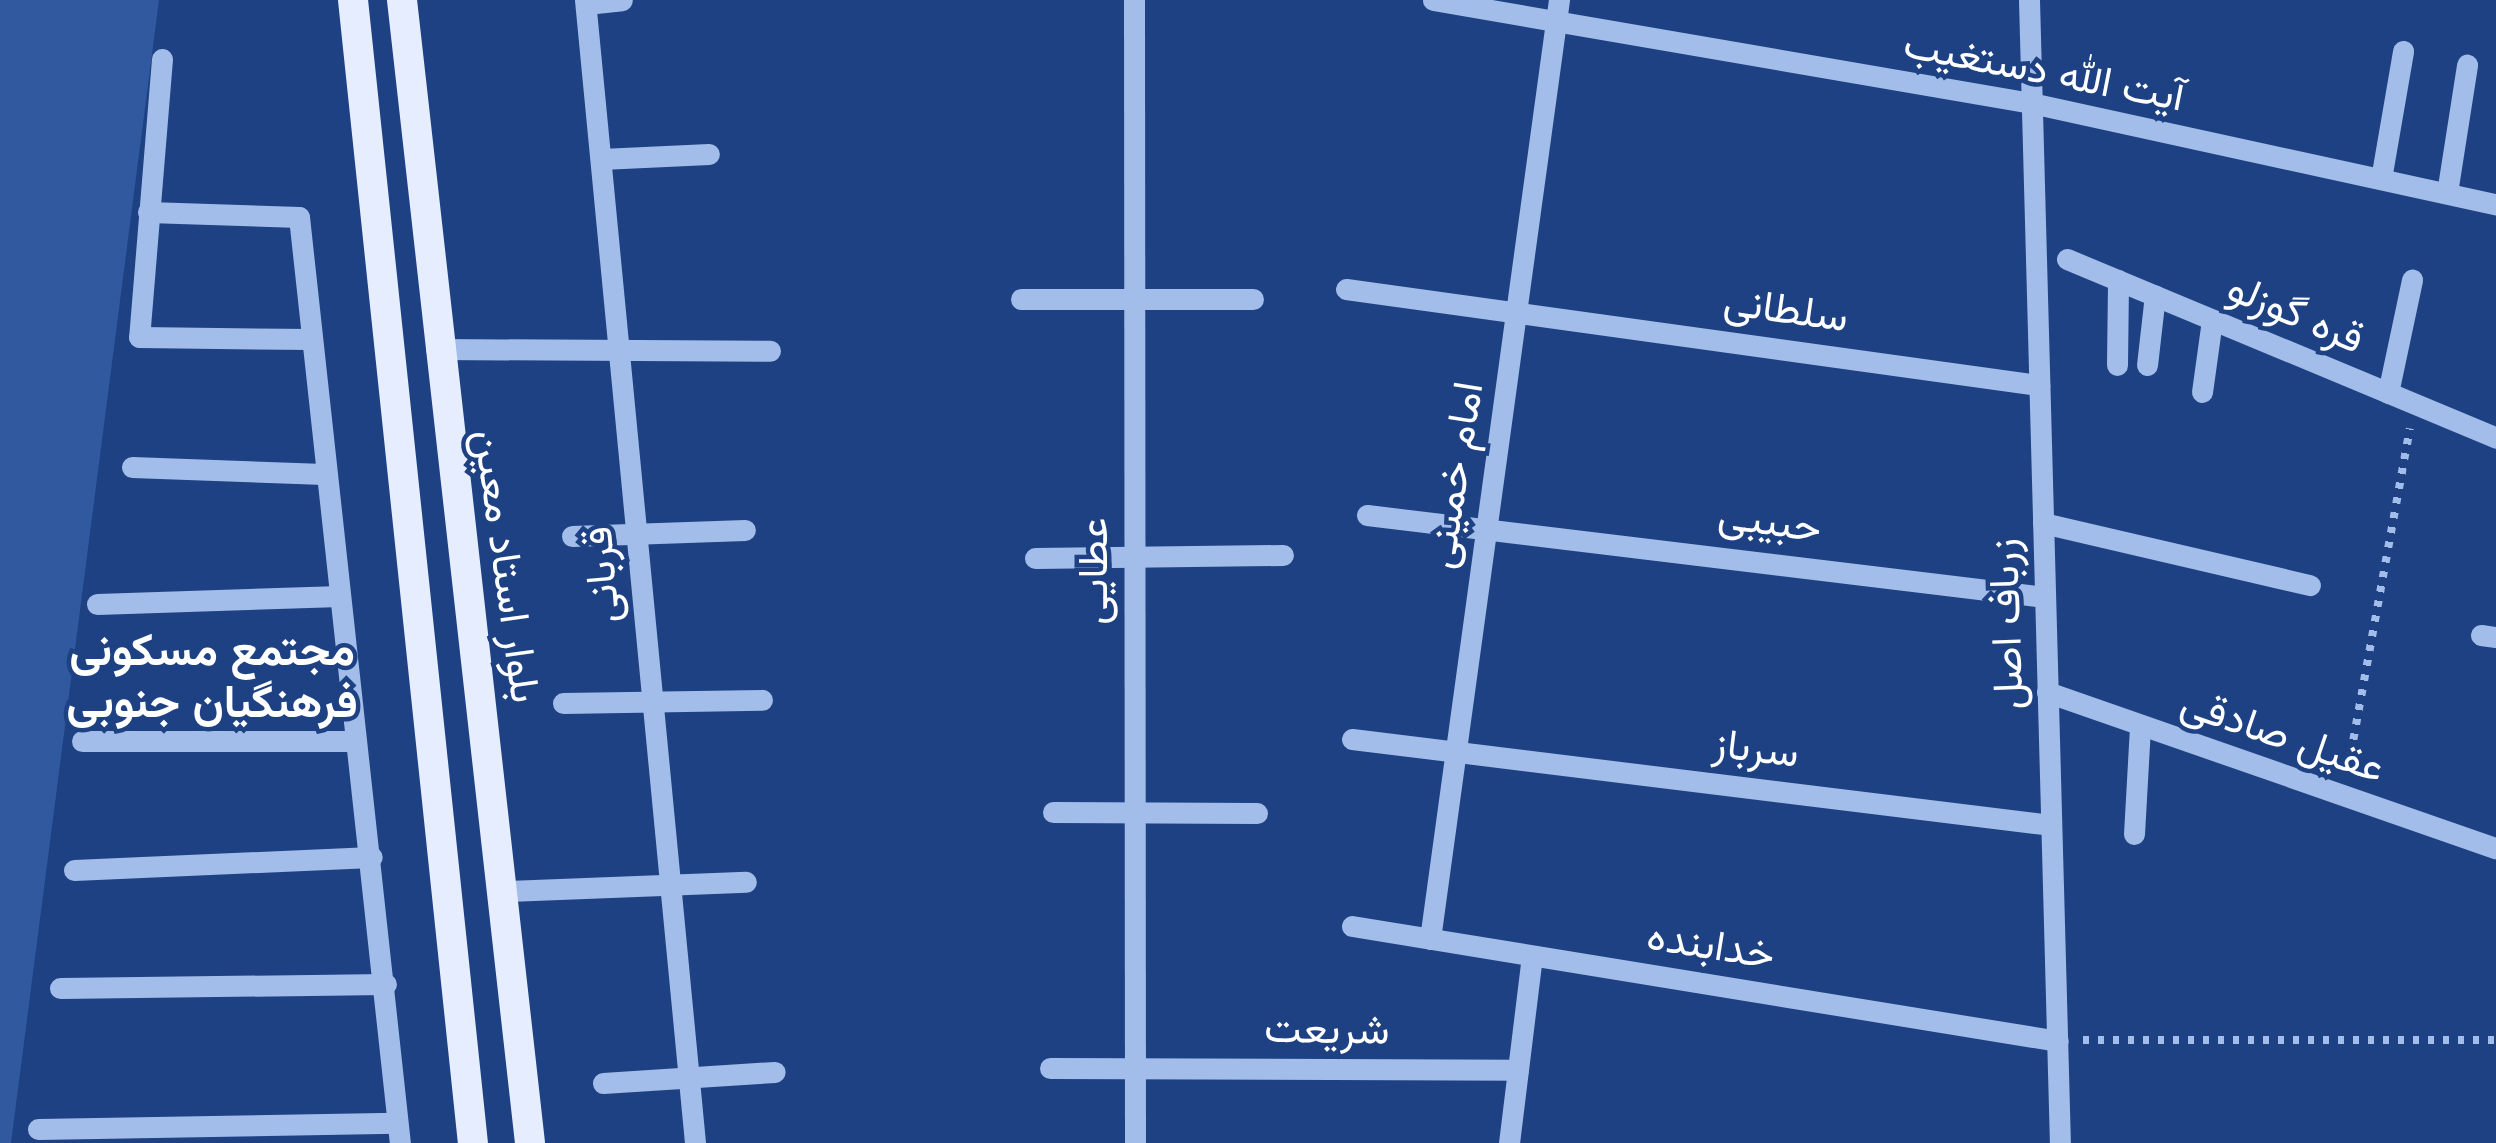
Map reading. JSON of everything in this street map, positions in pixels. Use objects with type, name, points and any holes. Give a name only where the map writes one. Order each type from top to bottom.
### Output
[{"type":"main road","points":[[353,0],[473,1143]]},
{"type":"main road","name":"بلوار استاد معین","points":[[402,0],[436,349],[508,891],[530,1143]]},
{"type":"street","points":[[586,2],[622,0]]},
{"type":"street","name":"عطایی","points":[[1134,0],[1135,1143]]},
{"type":"street","name":"آیت الله دستغیب","points":[[1433,0],[1560,26],[2031,103],[2496,204]]},
{"type":"street","name":"امام خمینی","points":[[1430,939],[1451,748],[1484,522],[1522,310],[1560,26],[1559,0]]},
{"type":"street","name":"زرباف اصل","points":[[2029,0],[2060,1143]]},
{"type":"street","name":"قربانی","points":[[586,2],[694,1143]]},
{"type":"street","points":[[2380,179],[2403,51]]},
{"type":"street","points":[[162,59],[139,337],[312,339]]},
{"type":"street","points":[[2447,194],[2467,65]]},
{"type":"street","points":[[601,159],[709,154]]},
{"type":"street","points":[[38,1129],[398,1133],[386,984],[324,474],[299,217],[148,212]]},
{"type":"street","name":"قره گوزلو","points":[[2067,259],[2496,438]]},
{"type":"street","points":[[2116,365],[2118,280]]},
{"type":"street","points":[[2388,393],[2412,280]]},
{"type":"street","name":"سلطانی","points":[[1346,289],[2039,385]]},
{"type":"street","points":[[2147,365],[2155,295]]},
{"type":"street","points":[[1022,299],[1136,303],[1253,299]]},
{"type":"street","points":[[2202,392],[2212,320]]},
{"type":"street","points":[[436,349],[770,351]]},
{"type":"street","points":[[132,467],[324,474]]},
{"type":"street","name":"حبیبی","points":[[1367,515],[1484,522],[2045,597]]},
{"type":"street","points":[[2043,524],[2310,586]]},
{"type":"street","points":[[572,536],[745,530]]},
{"type":"street","points":[[1035,558],[1282,555]]},
{"type":"street","points":[[97,604],[340,596]]},
{"type":"street","name":"عقیل صادقی","points":[[2048,692],[2140,728],[2496,848]]},
{"type":"street","points":[[563,704],[762,700]]},
{"type":"street","points":[[2134,834],[2140,728]]},
{"type":"street","name":"سرباز","points":[[1352,740],[1451,748],[2051,825]]},
{"type":"street","points":[[82,741],[356,741]]},
{"type":"street","points":[[1053,812],[1257,814]]},
{"type":"street","points":[[74,870],[372,857]]},
{"type":"street","points":[[508,891],[746,882]]},
{"type":"street","name":"خدابنده","points":[[1352,926],[2057,1040]]},
{"type":"street","points":[[1509,1143],[1532,956]]},
{"type":"street","points":[[60,988],[386,984]]},
{"type":"street","name":"شریعت","points":[[1050,1068],[1518,1070]]},
{"type":"street","points":[[603,1083],[775,1072]]},
{"type":"path","points":[[2343,796],[2415,404]]},
{"type":"path","points":[[2057,1040],[2496,1040]]},
{"type":"shaded area","points":[[0,0],[159,0],[11,1143],[0,1143]]},
{"type":"district","name":"مجتمع مسکونی فرهنگیان جنوبی","points":[[212,676]]}]
